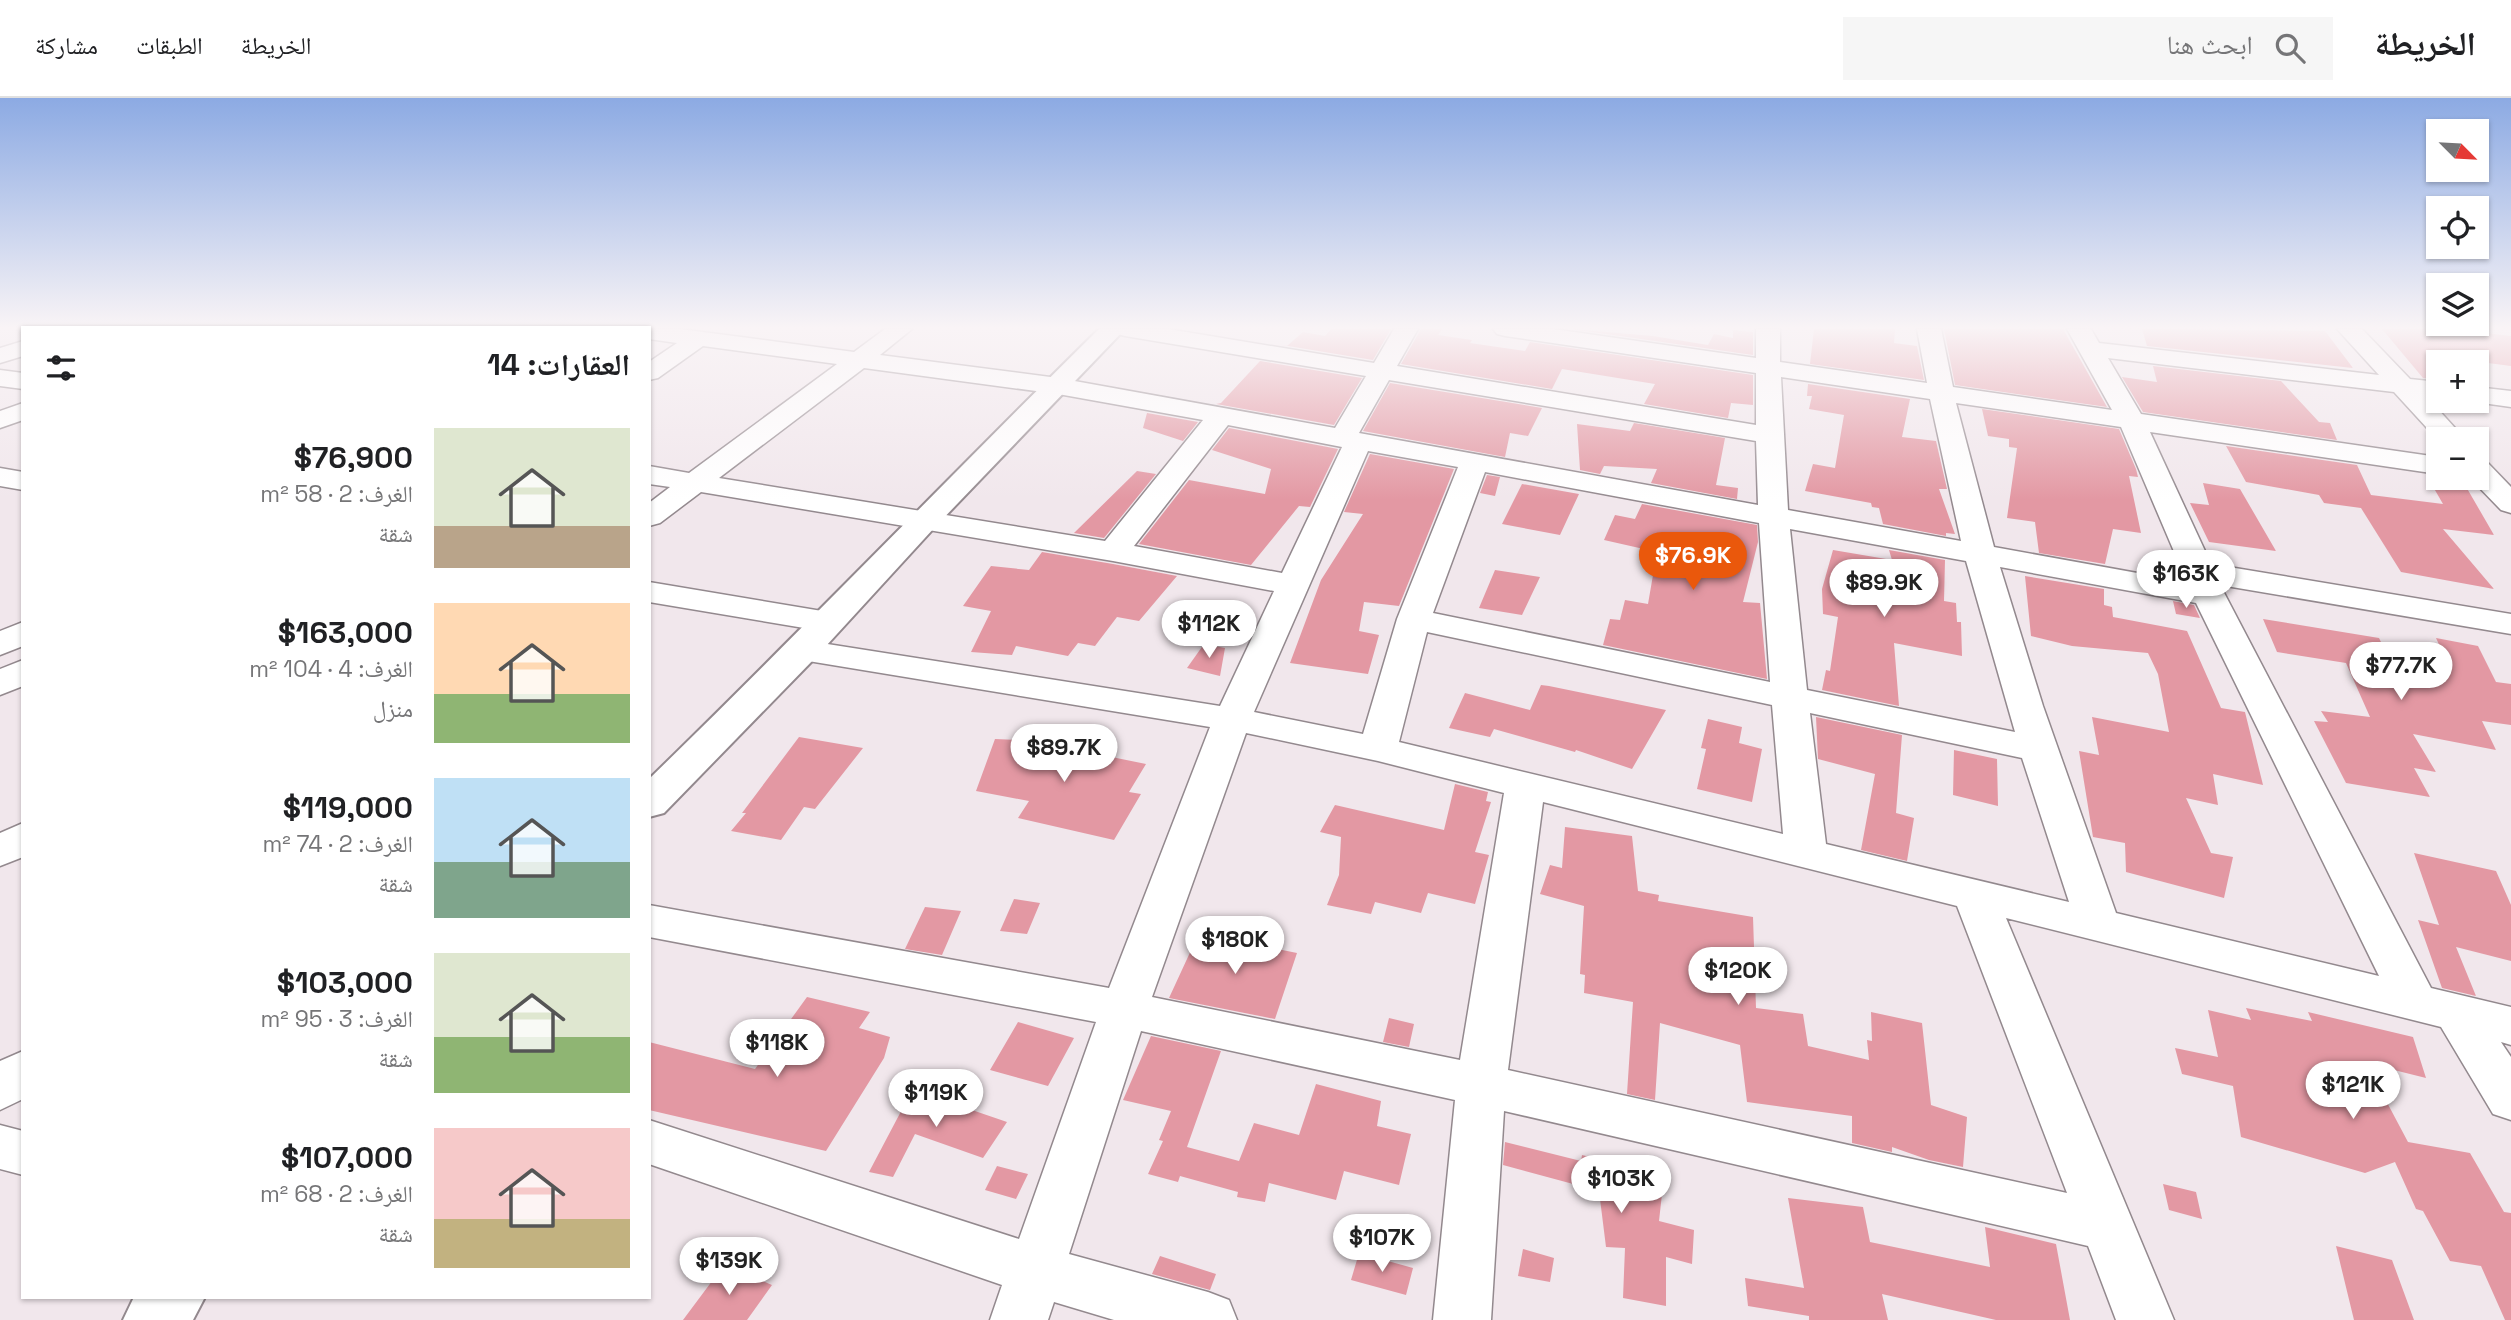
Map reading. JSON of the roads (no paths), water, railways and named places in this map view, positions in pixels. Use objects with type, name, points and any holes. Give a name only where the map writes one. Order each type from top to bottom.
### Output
[{"type":"street","points":[[651,515],[823,386]]},
{"type":"street","points":[[1058,386],[1980,555],[2511,624]]},
{"type":"street","points":[[651,801],[1058,386]]},
{"type":"street","points":[[1028,1295],[1124,1009],[1232,719],[1292,585],[1350,440],[1376,386]]},
{"type":"street","points":[[1463,386],[1768,435]]},
{"type":"street","points":[[1768,386],[1773,517],[1806,854]]},
{"type":"street","points":[[1892,386],[2426,464]]},
{"type":"street","points":[[1939,386],[1980,555],[2038,749],[2099,927]]},
{"type":"street","points":[[2111,386],[2131,420],[2203,583],[2437,1009],[2511,1099]]},
{"type":"street","points":[[2402,386],[2426,389]]},
{"type":"street","points":[[2402,386],[2441,427]]},
{"type":"street","points":[[2489,396],[2511,399]]},
{"type":"street","points":[[0,420],[21,412]]},
{"type":"street","points":[[1113,552],[1221,416]]},
{"type":"street","points":[[1378,749],[1414,619],[1474,463]]},
{"type":"street","points":[[2489,467],[2511,465]]},
{"type":"street","points":[[651,475],[1113,552],[1292,585]]},
{"type":"street","points":[[0,477],[21,481]]},
{"type":"street","points":[[2489,481],[2511,504]]},
{"type":"street","points":[[651,593],[815,636],[1378,749],[2511,1026]]},
{"type":"street","points":[[1414,619],[2038,749]]},
{"type":"street","points":[[0,645],[21,633]]},
{"type":"street","points":[[0,661],[21,668]]},
{"type":"street","points":[[0,684],[21,670]]},
{"type":"street","points":[[1462,1320],[1481,1085],[1525,787]]},
{"type":"street","points":[[0,852],[21,838]]},
{"type":"street","points":[[1975,897],[2145,1320]]},
{"type":"street","points":[[651,921],[1124,1009],[1481,1085],[2106,1226]]},
{"type":"street","points":[[0,1089],[21,1072]]},
{"type":"street","points":[[651,1143],[1028,1295],[1208,1320]]},
{"type":"street","points":[[0,1146],[21,1152]]},
{"type":"street","points":[[153,1320],[173,1299]]}]
